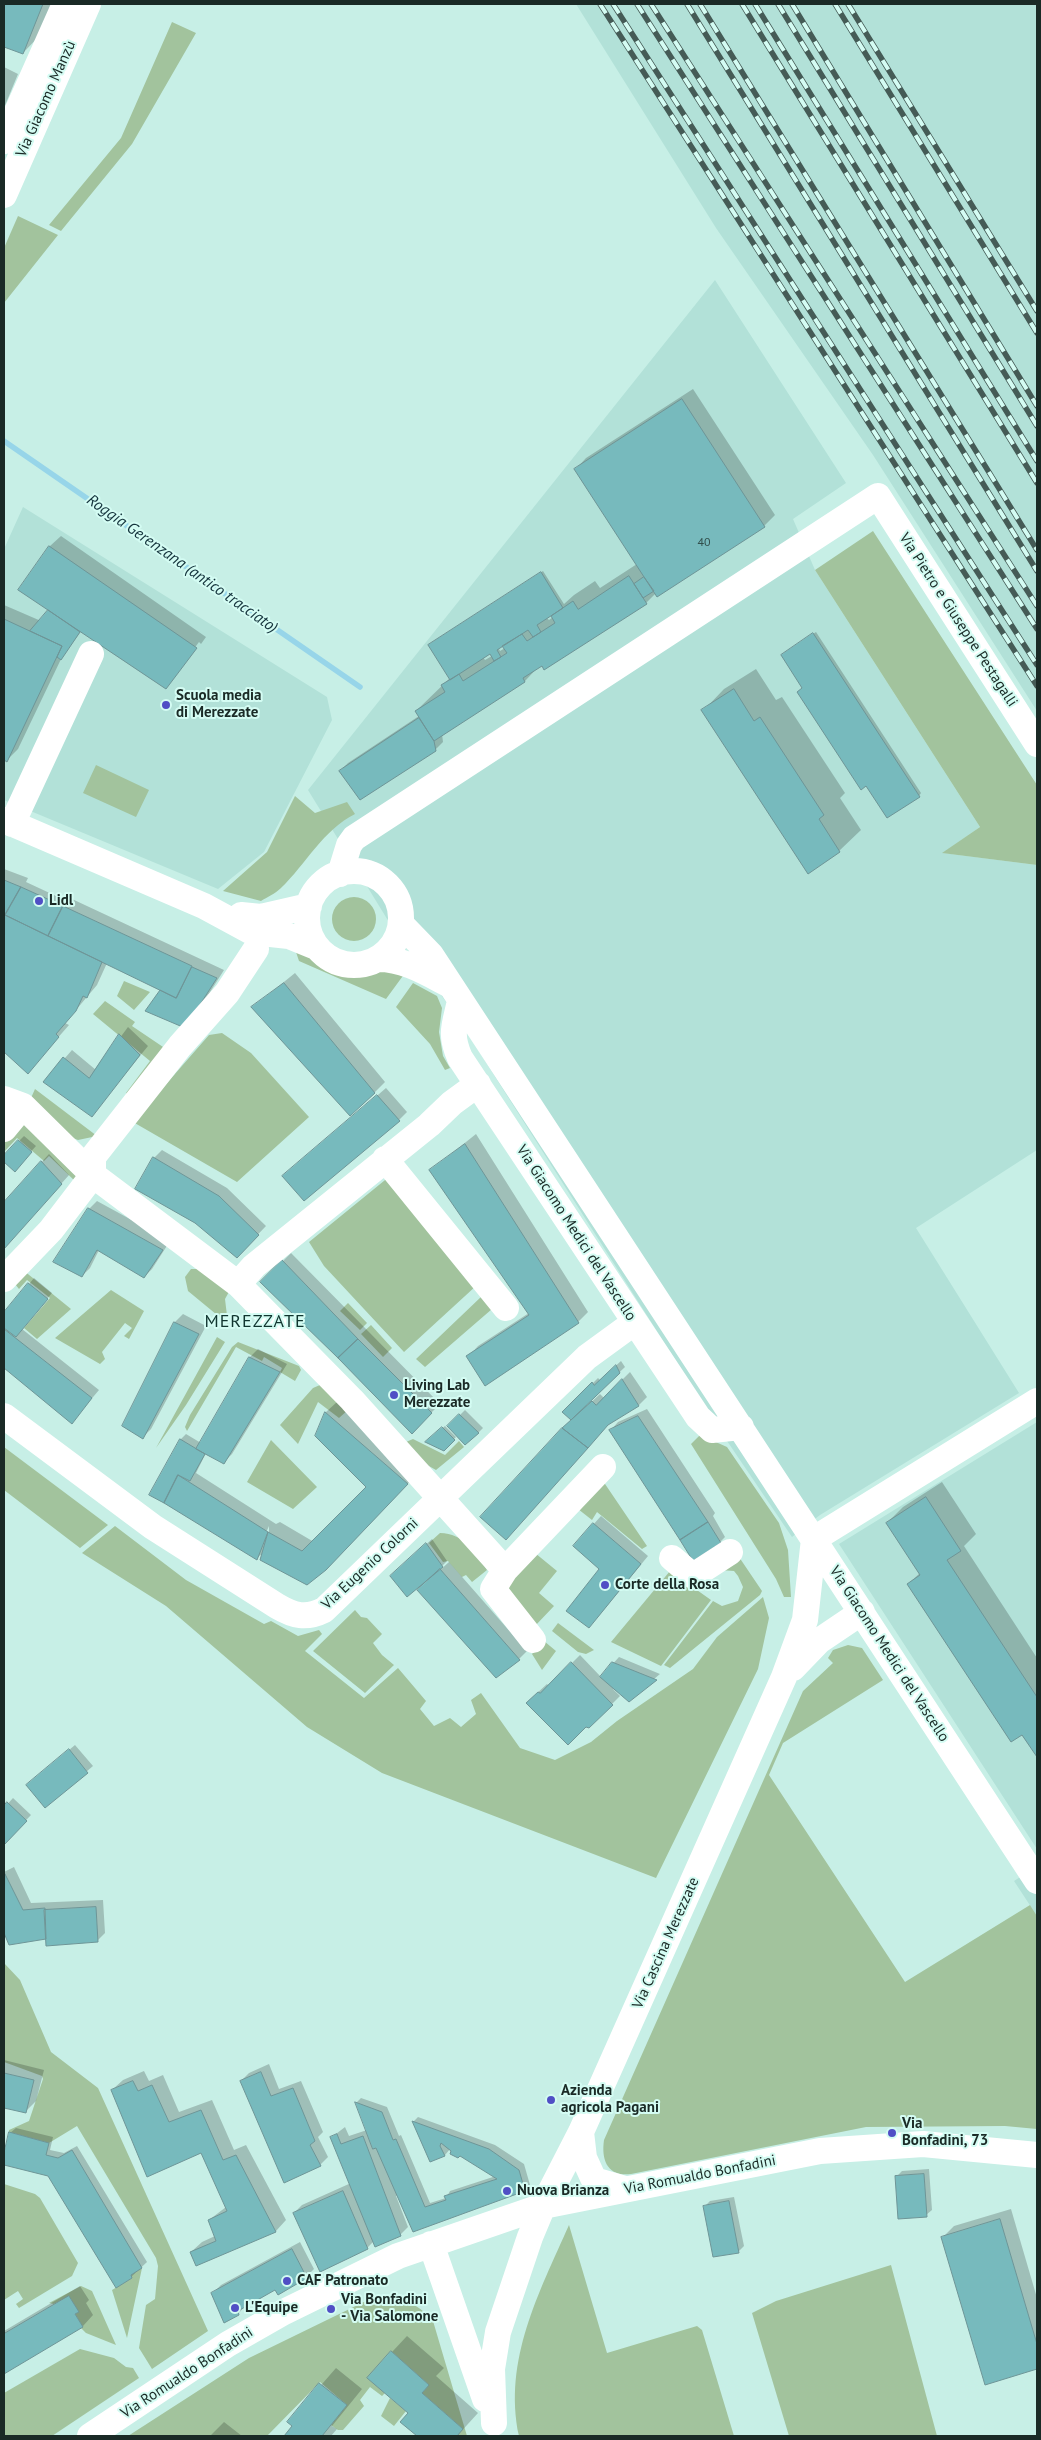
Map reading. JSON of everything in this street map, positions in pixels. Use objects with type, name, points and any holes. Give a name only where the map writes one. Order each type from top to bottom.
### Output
[{"type":"street","name":"Via Giacomo Manzù","points":[[4,141],[65,4]]},
{"type":"street","name":"Via Giacomo Manzù","points":[[4,194],[88,4]]},
{"type":"street","name":"Via Pietro e Giuseppe Pestagalli","points":[[384,820],[878,496],[1037,744]]},
{"type":"street","points":[[92,654],[8,822],[204,906],[252,932],[289,936],[316,947]]},
{"type":"street","points":[[340,874],[349,844],[354,838],[384,820]]},
{"type":"street","points":[[378,959],[394,943],[401,924],[401,914],[395,896],[380,879],[372,859],[370,839],[384,820]]},
{"type":"street","points":[[380,879],[360,872],[340,874],[321,885],[309,906],[308,928],[316,947],[326,957],[343,964],[355,966],[378,959],[392,959],[410,965],[455,993]]},
{"type":"street","points":[[204,906],[245,916],[262,917],[309,906]]},
{"type":"street","name":"Via Giacomo Medici del Vascello","points":[[401,924],[431,955],[1037,1881]]},
{"type":"street","points":[[4,1279],[51,1230],[93,1175],[94,1157],[180,1046],[227,993],[256,949]]},
{"type":"street","name":"Via Giacomo Medici del Vascello","points":[[455,993],[452,1029],[455,1047],[478,1084],[703,1422],[712,1430],[741,1427]]},
{"type":"street","points":[[238,1284],[254,1266],[428,1125],[452,1103],[478,1084]]},
{"type":"street","points":[[4,1129],[14,1102],[93,1175],[238,1284],[352,1400],[504,1570]]},
{"type":"street","points":[[385,1159],[506,1308]]},
{"type":"street","name":"Via Eugenio Colorni","points":[[4,1416],[153,1527],[277,1606],[298,1616],[311,1615],[324,1610],[587,1357],[635,1322]]},
{"type":"street","points":[[814,1539],[1037,1400]]},
{"type":"street","points":[[533,1640],[493,1589],[504,1570],[603,1467]]},
{"type":"street","name":"Via Cascina Merezzate","points":[[496,2430],[492,2369],[498,2332],[543,2206],[581,2132],[784,1677],[805,1620],[814,1539]]},
{"type":"street","points":[[672,1558],[693,1576],[730,1552]]},
{"type":"street","points":[[784,1677],[819,1641],[862,1612]]},
{"type":"street","points":[[581,2132],[584,2158],[594,2180],[626,2189]]},
{"type":"street","name":"Via Romualdo Bonfadini","points":[[90,2436],[228,2344],[284,2312],[390,2260],[543,2206],[820,2151],[924,2144],[1037,2155]]},
{"type":"street","points":[[431,2244],[496,2430]]},
{"type":"shaded area","points":[[576,4],[1037,4],[1037,711],[873,455],[716,228]]},
{"type":"shaded area","points":[[715,280],[846,483],[793,519],[815,570],[980,827],[943,853],[1037,865],[1037,1150],[916,1228],[1019,1393],[820,1515],[792,1537],[723,1435],[457,1017],[392,927],[308,790]]},
{"type":"shaded area","name":"Scuola media di Merezzate","points":[[23,507],[327,697],[332,720],[264,852],[218,889],[4,800],[4,549]]},
{"type":"shaded area","points":[[1037,1422],[1037,1849],[839,1544]]},
{"type":"shaded area","points":[[1037,1866],[1037,1916],[1014,1881]]},
{"type":"green space","points":[[172,22],[196,33],[132,144],[61,231],[49,225],[121,138]]},
{"type":"green space","points":[[18,216],[58,235],[4,303],[4,248]]},
{"type":"green space","points":[[873,531],[1037,785],[1037,865],[942,853],[980,827],[815,570]]},
{"type":"green space","points":[[96,765],[149,790],[136,817],[83,793]]},
{"type":"green space","points":[[295,796],[315,813],[347,802],[355,814],[333,829],[324,838],[279,890],[261,901],[223,891],[267,852]]},
{"type":"green space","points":[[354,897],[366,901],[372,907],[376,919],[372,931],[366,937],[354,941],[342,937],[336,931],[332,919],[336,907],[342,901]]},
{"type":"green space","points":[[295,949],[334,971],[349,974],[386,970],[405,973],[386,999],[299,961]]},
{"type":"green space","points":[[124,981],[150,992],[134,1010],[117,996]]},
{"type":"green space","points":[[413,983],[437,996],[442,1008],[439,1032],[443,1056],[450,1068],[445,1070],[430,1044],[396,1007]]},
{"type":"green space","points":[[105,1001],[135,1022],[132,1026],[169,1051],[132,1098],[126,1093],[150,1061],[93,1014]]},
{"type":"green space","points":[[222,1033],[251,1053],[309,1117],[237,1182],[133,1122],[209,1035]]},
{"type":"green space","points":[[35,1089],[97,1136],[78,1140],[70,1137],[31,1098]]},
{"type":"green space","points":[[28,1122],[81,1172],[78,1184],[49,1156],[44,1161],[17,1138],[4,1152],[4,1133]]},
{"type":"green space","points":[[390,1176],[477,1285],[404,1352],[324,1266],[309,1242]]},
{"type":"green space","points":[[191,1269],[202,1269],[230,1290],[225,1299],[228,1324],[188,1291],[185,1277]]},
{"type":"green space","points":[[23,1270],[71,1309],[37,1339],[24,1328],[50,1298],[27,1280],[19,1289],[11,1279]]},
{"type":"green space","points":[[111,1290],[144,1311],[129,1339],[124,1336],[132,1328],[125,1323],[102,1352],[105,1359],[100,1364],[55,1338]]},
{"type":"green space","points":[[482,1296],[492,1309],[425,1367],[416,1359]]},
{"type":"green space","points":[[348,1303],[367,1323],[360,1330],[340,1311]]},
{"type":"green space","points":[[371,1325],[392,1348],[383,1357],[361,1334]]},
{"type":"green space","points":[[217,1337],[225,1342],[186,1405],[156,1448]]},
{"type":"green space","points":[[238,1342],[299,1366],[301,1370],[295,1381],[280,1372],[282,1368],[264,1357],[262,1361],[236,1347],[187,1431],[185,1427],[190,1415],[232,1347]]},
{"type":"green space","points":[[320,1385],[348,1410],[339,1418],[318,1402],[298,1444],[280,1425],[313,1388]]},
{"type":"green space","points":[[700,1435],[727,1447],[779,1523],[788,1550],[791,1597],[784,1597],[776,1579],[691,1444]]},
{"type":"green space","points":[[413,1439],[445,1455],[459,1441],[464,1447],[436,1470],[427,1465],[406,1442]]},
{"type":"green space","points":[[271,1440],[317,1487],[293,1509],[247,1482]]},
{"type":"green space","points":[[4,1447],[108,1525],[80,1548],[4,1490]]},
{"type":"green space","points":[[603,1481],[647,1546],[642,1549],[597,1512],[592,1520],[578,1509]]},
{"type":"green space","points":[[115,1526],[186,1580],[264,1624],[271,1621],[298,1636],[319,1630],[322,1634],[305,1651],[364,1698],[398,1668],[426,1701],[420,1709],[434,1726],[450,1718],[461,1727],[476,1714],[471,1700],[481,1693],[520,1748],[555,1760],[591,1742],[617,1721],[693,1669],[717,1637],[763,1597],[769,1618],[758,1669],[656,1878],[382,1773],[307,1727],[166,1606],[82,1553]]},
{"type":"green space","points":[[440,1533],[456,1536],[468,1544],[487,1570],[472,1582],[466,1575],[462,1577],[448,1561],[443,1562],[429,1543]]},
{"type":"green space","points":[[535,1553],[557,1571],[539,1593],[554,1606],[535,1626],[504,1588]]},
{"type":"green space","points":[[739,1557],[762,1591],[760,1595],[670,1668],[664,1665],[713,1601],[722,1606],[738,1601],[743,1587],[738,1576],[734,1571],[720,1570]]},
{"type":"green space","points":[[670,1571],[711,1600],[661,1666],[611,1642]]},
{"type":"green space","points":[[355,1610],[361,1617],[367,1618],[382,1634],[373,1643],[382,1655],[394,1665],[365,1693],[313,1651]]},
{"type":"green space","points":[[558,1623],[594,1650],[586,1654],[578,1652],[552,1631]]},
{"type":"green space","points":[[544,1641],[556,1651],[542,1670],[532,1654]]},
{"type":"green space","points":[[848,1645],[862,1648],[883,1680],[783,1743],[769,1775],[905,1982],[1030,1905],[1037,1916],[1037,2129],[1005,2126],[866,2127],[631,2174],[617,2173],[605,2161],[604,2140],[803,1691],[833,1663],[828,1658],[833,1650]]},
{"type":"green space","points":[[4,1963],[20,1980],[51,2052],[98,2088],[208,2331],[152,2369],[139,2348],[146,2305],[155,2299],[158,2266],[156,2258],[77,2126],[49,2143],[9,2132],[9,2130],[29,2121],[43,2079],[42,2076],[4,2062]]},
{"type":"green space","points":[[4,2184],[35,2194],[40,2198],[78,2263],[72,2276],[19,2308],[16,2304],[23,2299],[18,2291],[4,2300]]},
{"type":"green space","points":[[569,2225],[607,2353],[697,2326],[702,2330],[734,2436],[519,2436],[515,2408],[520,2354],[536,2302]]},
{"type":"green space","points":[[891,2265],[937,2436],[789,2436],[752,2313],[776,2301]]},
{"type":"green space","points":[[142,2268],[127,2338],[112,2290],[132,2278],[131,2275]]},
{"type":"green space","points":[[81,2286],[92,2291],[116,2345],[86,2333],[81,2328],[83,2327],[75,2314],[78,2312],[69,2296],[54,2304],[49,2303]]},
{"type":"green space","points":[[385,2295],[411,2303],[433,2321],[467,2436],[457,2436],[463,2429],[422,2393],[429,2385],[391,2351],[368,2378],[385,2393],[382,2396],[370,2387],[360,2400],[364,2406],[343,2430],[338,2430],[331,2425],[347,2405],[320,2382],[267,2436],[128,2436],[249,2358],[372,2298]]},
{"type":"green space","points":[[80,2349],[114,2358],[126,2367],[133,2368],[139,2378],[52,2436],[4,2436],[4,2393]]},
{"type":"green space","points":[[390,2398],[406,2411],[394,2426],[381,2416]]},
{"type":"building","points":[[4,4],[43,4],[23,54],[4,47]]},
{"type":"building","points":[[682,399],[765,527],[657,597],[574,469]]},
{"type":"building","name":"Scuola media di Merezzate","points":[[49,546],[197,648],[166,689],[18,590]]},
{"type":"building","points":[[541,572],[563,608],[537,625],[541,632],[533,637],[528,630],[497,650],[501,657],[494,661],[490,654],[450,680],[428,645]]},
{"type":"building","points":[[629,576],[647,604],[544,670],[542,666],[523,678],[525,682],[434,741],[415,711],[445,692],[441,685],[459,674],[463,681],[507,653],[502,646],[522,634],[527,641],[555,623],[551,616],[573,601],[578,609]]},
{"type":"building","points":[[644,577],[654,591],[643,598],[634,584]]},
{"type":"building","points":[[48,610],[80,632],[61,660],[57,657],[62,646],[30,631]]},
{"type":"building","points":[[4,619],[62,646],[7,762],[4,760]]},
{"type":"building","points":[[813,633],[920,797],[887,818],[866,786],[861,790],[797,692],[802,688],[781,655]]},
{"type":"building","points":[[734,689],[754,721],[760,717],[824,815],[819,819],[840,852],[808,874],[701,710]]},
{"type":"building","points":[[419,718],[434,741],[436,751],[360,800],[339,771]]},
{"type":"building","points":[[4,880],[21,887],[4,917]]},
{"type":"building","points":[[21,887],[63,906],[48,936],[5,915]]},
{"type":"building","points":[[63,906],[192,966],[176,998],[48,936]]},
{"type":"building","points":[[5,915],[102,962],[87,998],[83,996],[76,1011],[56,1034],[59,1037],[28,1074],[4,1052]]},
{"type":"building","points":[[192,967],[217,978],[185,1028],[145,1011],[160,990],[176,998]]},
{"type":"building","points":[[284,983],[375,1093],[350,1116],[251,1007]]},
{"type":"building","points":[[119,1034],[140,1055],[92,1117],[43,1082],[63,1057],[89,1078]]},
{"type":"building","points":[[377,1095],[400,1121],[304,1201],[282,1176]]},
{"type":"building","points":[[18,1140],[32,1152],[15,1172],[4,1162],[4,1155]]},
{"type":"building","points":[[465,1144],[579,1323],[485,1386],[466,1356],[529,1315],[429,1170]]},
{"type":"building","points":[[153,1157],[219,1196],[259,1235],[237,1258],[195,1223],[135,1189]]},
{"type":"building","points":[[41,1161],[62,1184],[4,1249],[4,1202]]},
{"type":"building","points":[[88,1208],[163,1250],[144,1278],[97,1250],[82,1277],[53,1262]]},
{"type":"building","points":[[282,1260],[358,1339],[338,1358],[260,1282]]},
{"type":"building","points":[[28,1283],[48,1299],[16,1337],[4,1328],[4,1312]]},
{"type":"building","points":[[174,1322],[199,1334],[143,1439],[122,1426]]},
{"type":"building","points":[[4,1329],[92,1398],[72,1424],[4,1368]]},
{"type":"building","name":"Living Lab Merezzate","points":[[358,1339],[432,1413],[412,1434],[338,1358]]},
{"type":"building","points":[[249,1357],[280,1372],[224,1464],[196,1449]]},
{"type":"building","points":[[616,1365],[620,1373],[571,1420],[562,1412],[592,1382],[594,1385]]},
{"type":"building","points":[[622,1379],[639,1406],[608,1425],[588,1448],[562,1428],[592,1401],[596,1405]]},
{"type":"building","points":[[325,1412],[408,1484],[326,1570],[307,1585],[260,1560],[268,1532],[302,1551],[366,1487],[315,1436]]},
{"type":"building","points":[[459,1414],[479,1433],[465,1445],[447,1426]]},
{"type":"building","points":[[638,1416],[708,1522],[680,1540],[609,1430]]},
{"type":"building","points":[[442,1427],[455,1440],[444,1451],[425,1442]]},
{"type":"building","points":[[562,1428],[588,1448],[506,1540],[480,1517]]},
{"type":"building","points":[[180,1439],[205,1454],[190,1481],[178,1475],[164,1503],[149,1495]]},
{"type":"building","points":[[178,1475],[268,1532],[257,1560],[164,1503]]},
{"type":"building","points":[[926,1497],[961,1551],[947,1560],[1037,1697],[1037,1757],[1022,1735],[1011,1742],[907,1584],[920,1575],[886,1523]]},
{"type":"building","points":[[708,1522],[721,1543],[693,1561],[680,1540]]},
{"type":"building","name":"Corte della Rosa","points":[[593,1523],[641,1564],[589,1628],[566,1611],[599,1569],[573,1546]]},
{"type":"building","points":[[426,1543],[443,1567],[407,1597],[390,1576]]},
{"type":"building","points":[[440,1569],[520,1660],[496,1678],[417,1590]]},
{"type":"building","points":[[571,1662],[613,1705],[568,1745],[526,1703],[538,1692],[540,1693]]},
{"type":"building","points":[[612,1662],[657,1680],[629,1702],[600,1677]]},
{"type":"building","points":[[69,1749],[88,1773],[45,1808],[26,1785]]},
{"type":"building","points":[[7,1802],[27,1821],[4,1845],[4,1806]]},
{"type":"building","points":[[5,1874],[23,1910],[45,1908],[46,1939],[9,1945],[4,1933]]},
{"type":"building","points":[[96,1907],[98,1942],[46,1946],[44,1910]]},
{"type":"building","points":[[261,2072],[271,2096],[293,2088],[315,2141],[310,2145],[321,2166],[284,2183],[240,2081]]},
{"type":"building","points":[[4,2073],[34,2080],[26,2113],[4,2108]]},
{"type":"building","points":[[133,2081],[138,2091],[152,2085],[169,2122],[201,2110],[223,2160],[236,2155],[276,2232],[196,2266],[190,2252],[216,2241],[208,2220],[227,2211],[201,2153],[147,2177],[111,2090]]},
{"type":"building","points":[[355,2102],[382,2112],[393,2140],[396,2139],[425,2207],[446,2200],[444,2196],[497,2179],[460,2156],[458,2158],[450,2154],[451,2151],[441,2143],[440,2146],[445,2156],[430,2162],[412,2121],[489,2149],[519,2170],[525,2191],[413,2232],[376,2148],[373,2149]]},
{"type":"building","points":[[9,2132],[49,2143],[46,2155],[58,2158],[72,2150],[142,2268],[131,2275],[132,2278],[116,2288],[48,2176],[4,2165],[4,2153]]},
{"type":"building","points":[[337,2134],[341,2144],[363,2136],[401,2236],[375,2247],[330,2137]]},
{"type":"building","points":[[924,2174],[927,2217],[898,2219],[895,2176]]},
{"type":"building","points":[[343,2191],[368,2249],[320,2272],[293,2213]]},
{"type":"building","points":[[729,2201],[739,2253],[713,2257],[703,2206]]},
{"type":"building","points":[[1000,2219],[1037,2344],[1037,2369],[985,2385],[941,2237]]},
{"type":"building","points":[[292,2249],[307,2278],[278,2295],[275,2290],[238,2311],[239,2315],[224,2323],[211,2293]]},
{"type":"building","points":[[69,2296],[79,2312],[75,2314],[83,2327],[4,2374],[4,2334]]},
{"type":"building","points":[[391,2351],[429,2385],[422,2393],[463,2429],[457,2436],[417,2436],[400,2422],[408,2413],[367,2378]]},
{"type":"building","points":[[319,2383],[347,2405],[322,2436],[284,2436],[292,2426],[287,2422]]},
{"type":"waterway","name":"Roggia Gerenzana (antico tracciato)","points":[[4,441],[360,687]]},
{"type":"railway","points":[[600,4],[1037,686]]},
{"type":"railway","points":[[613,4],[1037,665]]},
{"type":"railway","points":[[637,4],[1037,629]]},
{"type":"railway","points":[[651,4],[1037,606]]},
{"type":"railway","points":[[687,4],[1037,571]]},
{"type":"railway","points":[[700,4],[1037,550]]},
{"type":"railway","points":[[742,4],[1037,483]]},
{"type":"railway","points":[[755,4],[1037,461]]},
{"type":"railway","points":[[778,4],[1037,426]]},
{"type":"railway","points":[[792,4],[1037,406]]},
{"type":"railway","points":[[835,4],[1037,333]]},
{"type":"railway","points":[[848,4],[1037,311]]},
{"type":"place","name":"Scuola media di Merezzate","points":[[166,705]]},
{"type":"place","name":"Lidl","points":[[39,901]]},
{"type":"place","name":"Living Lab Merezzate","points":[[394,1395]]},
{"type":"place","name":"Corte della Rosa","points":[[605,1585]]},
{"type":"place","name":"Azienda agricola Pagani","points":[[551,2100]]},
{"type":"place","name":"Via Bonfadini, 73","points":[[892,2133]]},
{"type":"place","name":"Nuova Brianza","points":[[507,2191]]},
{"type":"place","name":"CAF Patronato","points":[[287,2281]]},
{"type":"place","name":"L'Equipe","points":[[235,2308]]},
{"type":"place","name":"Via Bonfadini - Via Salomone","points":[[331,2309]]},
{"type":"district","name":"MEREZZATE","points":[[255,1322]]}]
